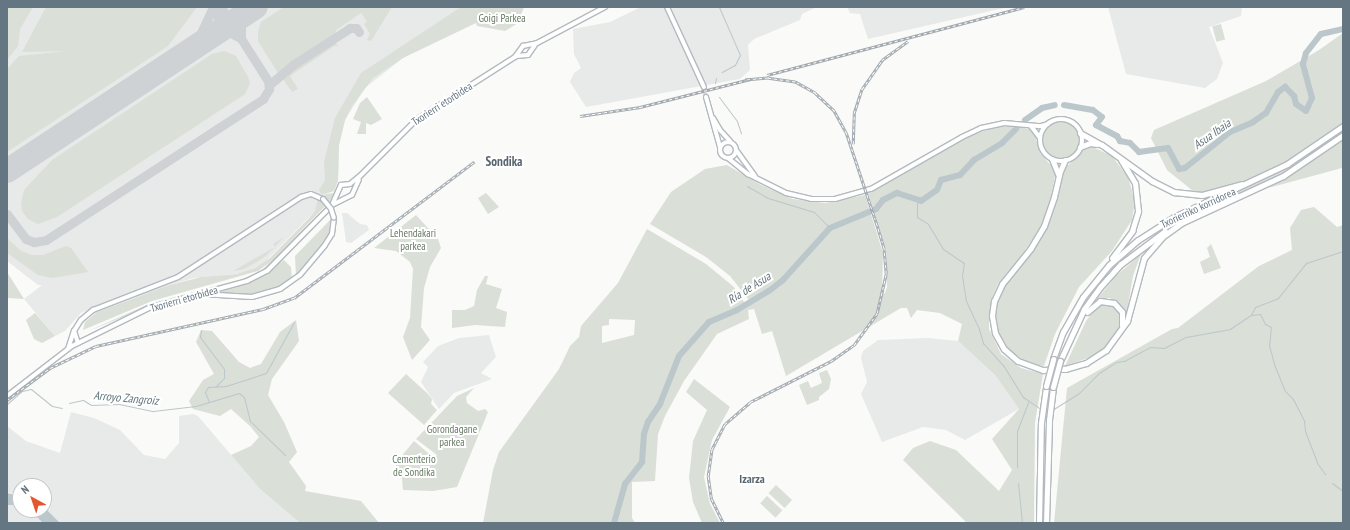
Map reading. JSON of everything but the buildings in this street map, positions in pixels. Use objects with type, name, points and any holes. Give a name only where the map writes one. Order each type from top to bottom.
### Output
[{"type":"highway","name":"Txorierriko korridorea","points":[[1039,523],[1043,404],[1052,359],[1073,312],[1102,272],[1125,250],[1160,225],[1257,180],[1300,156],[1343,126]]},
{"type":"highway","points":[[1080,133],[1119,157],[1159,186],[1184,194],[1210,194],[1257,180]]},
{"type":"highway","name":"Txorierriko korridorea","points":[[1046,523],[1051,400],[1060,361],[1076,325],[1090,300],[1121,264],[1151,240],[1181,223],[1283,176],[1343,135]]},
{"type":"highway","points":[[1080,147],[1093,143],[1110,151]]},
{"type":"highway","points":[[1102,272],[1132,231],[1138,210],[1135,183],[1119,157]]},
{"type":"highway","points":[[1052,159],[1058,175]]},
{"type":"highway","points":[[1065,160],[1058,175],[1052,205],[1044,226],[996,296],[992,316],[995,333],[1004,349],[1014,359],[1034,368],[1054,371],[1072,368],[1090,360],[1111,344],[1127,321],[1144,258],[1162,237],[1181,223]]},
{"type":"highway","points":[[1076,325],[1094,304],[1109,301],[1122,312],[1121,330]]},
{"type":"street","name":"Txorierri etorbidea","points":[[521,53],[528,55],[530,48],[537,43],[606,7]]},
{"type":"street","points":[[667,7],[704,87]]},
{"type":"street","name":"Txorierri etorbidea","points":[[332,206],[339,193],[341,185],[350,184],[360,176],[416,120],[521,53],[523,46],[530,48]]},
{"type":"street","points":[[706,96],[722,156],[728,158],[758,180],[799,197],[822,200],[849,197],[883,183],[962,137],[992,125],[1012,123],[1031,126],[1064,120],[1074,124],[1080,133],[1080,147],[1073,157],[1065,160],[1052,159],[1043,150],[1040,138],[1031,126]]},
{"type":"street","points":[[711,112],[720,130],[758,180]]},
{"type":"street","points":[[1040,138],[1048,124]]},
{"type":"street","points":[[720,147],[723,143],[730,142]]},
{"type":"street","points":[[728,158],[734,155],[736,150]]},
{"type":"street","name":"Txorierri etorbidea","points":[[7,396],[67,349],[149,308],[247,281],[267,271],[332,206],[344,197],[352,195],[360,176]]},
{"type":"street","points":[[350,184],[354,188]]},
{"type":"street","points":[[339,193],[344,197]]},
{"type":"street","points":[[67,349],[74,331],[81,320],[93,310],[178,277],[301,196],[311,194],[322,199],[331,209],[334,218],[332,234],[326,245],[300,275],[280,289],[252,297],[198,294]]},
{"type":"street","points":[[74,331],[78,343]]},
{"type":"shaded area","points":[[15,7],[485,7],[403,58],[365,88],[345,120],[339,145],[338,181],[334,190],[321,193],[315,211],[263,264],[243,273],[193,278],[136,297],[134,291],[81,313],[65,331],[55,336],[24,299],[42,285],[38,285],[7,261],[7,60]]},
{"type":"shaded area","points":[[641,7],[817,7],[802,14],[800,20],[754,39],[748,45],[750,70],[740,79],[586,107],[570,82],[574,73],[581,68],[574,54],[573,29],[610,22]]},
{"type":"shaded area","points":[[847,7],[1008,7],[868,39],[860,14],[850,13]]},
{"type":"shaded area","points":[[1108,7],[1242,7],[1241,16],[1209,27],[1223,63],[1217,79],[1205,88],[1126,74]]},
{"type":"shaded area","points":[[342,213],[347,213],[360,224],[367,225],[369,230],[351,243],[346,242]]},
{"type":"shaded area","points":[[489,335],[496,357],[481,373],[492,379],[454,393],[439,409],[421,382],[428,367],[423,362],[438,346],[459,338]]},
{"type":"shaded area","points":[[928,338],[958,341],[995,375],[1019,409],[965,440],[946,430],[923,427],[882,442],[861,394],[867,382],[861,358],[863,351],[878,340]]},
{"type":"shaded area","points":[[71,412],[94,418],[120,430],[144,455],[165,459],[179,443],[179,416],[193,414],[198,416],[260,489],[300,523],[60,523],[52,515],[52,478],[12,478],[12,494],[7,492],[7,426],[26,441],[60,453]]},
{"type":"shaded area","points":[[7,493],[12,494],[12,505],[7,505]]},
{"type":"shaded area","points":[[12,504],[12,518],[38,518],[43,523],[7,523],[7,505]]},
{"type":"shaded area","points":[[52,515],[60,523],[43,523],[38,518],[52,518]]},
{"type":"green space","points":[[7,7],[33,7],[20,29],[18,46],[7,60]]},
{"type":"green space","points":[[46,7],[197,7],[168,46],[7,152],[7,69],[19,56],[68,51],[22,52]]},
{"type":"green space","points":[[284,7],[392,7],[371,41],[367,40],[370,34],[364,24],[367,21],[361,13],[336,30],[336,34],[278,73],[258,41],[258,32],[261,22]]},
{"type":"green space","name":"Goigi Parkea","points":[[461,7],[524,7],[518,23],[505,31],[477,26],[476,23],[403,58],[373,78],[352,106],[345,120],[339,145],[338,181],[334,191],[322,195],[319,190],[325,180],[324,162],[335,118],[361,73]]},
{"type":"green space","points":[[1221,24],[1225,39],[1216,42],[1212,26]]},
{"type":"green space","points":[[1343,33],[1342,168],[1238,196],[1214,208],[1167,170],[1151,138],[1154,130],[1266,81],[1319,50]]},
{"type":"green space","points":[[334,40],[338,46],[334,46],[290,76],[298,89],[292,92],[281,76]]},
{"type":"green space","points":[[224,51],[236,56],[248,77],[250,83],[245,94],[57,217],[38,224],[28,219],[22,211],[21,203],[24,190],[52,160],[212,54]]},
{"type":"green space","points":[[367,97],[382,119],[371,125],[366,123],[366,134],[357,134],[361,122],[353,119],[360,103]]},
{"type":"green space","points":[[1061,122],[1074,127],[1079,140],[1074,153],[1061,158],[1048,153],[1043,140],[1048,127]]},
{"type":"green space","points":[[1015,126],[1029,129],[1035,134],[1040,153],[1056,171],[1050,201],[1043,223],[1024,252],[998,284],[993,295],[989,316],[989,329],[1001,354],[1021,368],[1043,374],[1035,423],[1034,523],[967,523],[903,460],[913,448],[930,441],[956,450],[999,491],[1012,470],[992,439],[1019,409],[995,375],[958,341],[962,324],[940,313],[917,310],[911,318],[907,308],[901,308],[786,376],[772,331],[762,334],[754,309],[748,310],[749,319],[717,334],[684,381],[665,416],[658,434],[655,481],[632,482],[632,518],[635,523],[483,523],[493,470],[499,452],[559,369],[570,346],[579,337],[581,326],[618,283],[647,229],[706,264],[734,287],[744,302],[749,300],[730,276],[706,257],[650,224],[671,192],[705,169],[727,165],[761,185],[793,199],[825,203],[865,195],[883,253],[882,294],[885,293],[887,287],[886,250],[868,193],[972,135],[996,127]],"holes":[[[609,319],[635,320],[634,335],[602,343],[602,326],[609,325]]]},
{"type":"green space","points":[[1093,147],[1112,156],[1128,177],[1135,201],[1132,220],[1112,251],[1079,287],[1055,334],[1044,366],[1036,365],[1025,361],[1005,347],[997,330],[994,313],[996,304],[1002,289],[1028,255],[1048,224],[1064,169],[1086,148]]},
{"type":"green space","points":[[337,190],[332,202],[272,265],[261,273],[246,279],[160,302],[86,332],[149,304],[242,279],[261,271],[331,202]]},
{"type":"green space","points":[[334,193],[330,201],[273,260],[258,271],[152,301],[83,330],[85,322],[97,312],[167,286],[201,277],[237,274],[255,268],[270,258],[309,218],[315,211],[318,198],[326,194]]},
{"type":"green space","points":[[486,193],[499,207],[488,214],[478,198]]},
{"type":"green space","points":[[1314,207],[1337,227],[1343,225],[1343,523],[1054,523],[1067,388],[1172,329],[1178,328],[1259,266],[1292,250],[1290,228],[1301,210]]},
{"type":"green space","name":"Lehendakari parkea","points":[[416,215],[438,239],[441,248],[430,267],[424,288],[421,327],[430,340],[412,360],[403,337],[410,318],[413,269],[410,262],[396,251],[374,248]]},
{"type":"green space","points":[[331,219],[328,239],[296,276],[295,256]]},
{"type":"green space","points":[[284,237],[275,247],[273,244]]},
{"type":"green space","points":[[7,238],[21,251],[32,255],[43,255],[66,246],[71,248],[88,272],[52,278],[38,275],[7,253]]},
{"type":"green space","points":[[1211,244],[1221,268],[1204,274],[1200,262],[1210,257],[1207,248]]},
{"type":"green space","points":[[274,248],[260,260],[244,269],[233,271]]},
{"type":"green space","points":[[1141,254],[1133,276],[1127,311],[1110,298],[1097,299],[1116,276]]},
{"type":"green space","points":[[284,260],[291,267],[292,280],[277,289],[252,295],[213,292],[255,279]]},
{"type":"green space","points":[[7,272],[24,299],[7,298]]},
{"type":"green space","points":[[485,276],[488,276],[486,284],[502,289],[496,308],[507,312],[505,327],[475,325],[452,328],[452,310],[465,310],[474,306],[477,290]]},
{"type":"green space","points":[[1102,304],[1111,305],[1120,314],[1121,322],[1117,332],[1105,347],[1094,356],[1065,366],[1086,321],[1094,310]]},
{"type":"green space","points":[[35,313],[55,336],[42,343],[34,339],[26,320]]},
{"type":"green space","points":[[296,320],[299,341],[272,379],[268,395],[284,422],[297,452],[289,462],[306,486],[305,491],[361,501],[379,523],[300,523],[260,489],[231,455],[251,446],[259,437],[250,426],[231,409],[220,416],[193,409],[189,401],[203,380],[214,374],[196,342],[201,330],[212,331],[239,362],[250,368],[261,364],[280,332]]},
{"type":"green space","points":[[827,370],[831,379],[829,389],[819,397],[819,400],[807,405],[799,385],[808,381],[811,388],[822,383],[819,373]]},
{"type":"green space","points":[[406,374],[427,393],[432,399],[431,404],[437,410],[424,425],[388,393]]},
{"type":"green space","points":[[694,379],[730,407],[712,440],[704,477],[710,504],[720,523],[702,523],[693,502],[689,478],[693,441],[707,410],[686,392]]},
{"type":"green space","name":"Gorondagane parkea","points":[[474,388],[466,397],[467,403],[478,411],[485,409],[488,412],[457,487],[433,491],[403,490],[402,479],[395,464],[414,441],[434,458],[437,455],[416,439],[457,396]]},
{"type":"green space","points":[[776,485],[792,500],[785,508],[768,493]]},
{"type":"green space","points":[[767,496],[782,510],[776,518],[760,503]]},
{"type":"waterway","points":[[719,7],[740,55],[735,65],[722,72]]},
{"type":"waterway","name":"Asua Ibaia","points":[[1064,105],[1093,110],[1102,117],[1096,125],[1117,136],[1120,141],[1130,143],[1139,152],[1168,148],[1179,169],[1185,168],[1230,132],[1253,122],[1266,113],[1278,92],[1285,87],[1294,96],[1296,104],[1306,111],[1312,98],[1303,64],[1306,53],[1321,34],[1343,29]]},
{"type":"waterway","points":[[715,83],[716,78]]},
{"type":"waterway","points":[[719,97],[737,121],[741,133]]},
{"type":"waterway","points":[[1025,120],[1042,108],[1055,105]]},
{"type":"waterway","name":"Ría de Asua","points":[[614,523],[625,484],[642,462],[644,434],[648,422],[660,404],[679,356],[709,322],[737,310],[769,291],[783,280],[830,228],[876,209],[883,200],[897,193],[921,201],[937,190],[941,180],[960,175],[974,160],[1002,143],[1016,129]]},
{"type":"waterway","points":[[747,186],[768,198],[814,212],[830,228]]},
{"type":"waterway","points":[[917,201],[917,217],[928,224],[943,249],[964,263],[962,276],[966,301],[979,329],[983,343],[1003,365],[1023,397],[1041,409]]},
{"type":"waterway","points":[[1251,315],[1255,307],[1278,298],[1306,263],[1343,251]]},
{"type":"waterway","points":[[1252,315],[1260,314],[1265,324],[1271,327],[1269,345],[1274,364],[1285,391],[1293,399],[1304,421],[1305,431],[1317,463],[1325,474]]},
{"type":"waterway","points":[[1052,410],[1079,393],[1099,373],[1116,362],[1124,361],[1150,347],[1164,348],[1186,337],[1230,329],[1251,315]]},
{"type":"waterway","points":[[209,402],[205,392],[208,387],[226,386],[266,373],[294,322]]},
{"type":"waterway","points":[[201,330],[200,337],[224,369],[224,378],[216,386]]},
{"type":"waterway","name":"Arroyo Zangroiz","points":[[7,404],[22,391],[31,389],[52,406],[62,408]]},
{"type":"waterway","name":"Arroyo Zangroiz","points":[[69,403],[83,400],[91,405],[119,404],[153,411],[196,406],[239,393],[244,397],[250,421],[285,455]]},
{"type":"waterway","points":[[1017,467],[1017,431],[1028,402]]},
{"type":"waterway","points":[[1018,483],[1022,523]]},
{"type":"waterway","points":[[1332,483],[1343,491]]},
{"type":"taxiway","points":[[213,7],[219,20],[235,21]]},
{"type":"taxiway","points":[[177,59],[199,37],[213,7]]},
{"type":"taxiway","points":[[7,214],[26,239],[34,242],[46,240],[263,99],[269,89],[268,81],[221,7]]},
{"type":"taxiway","points":[[241,36],[241,23],[248,12]]},
{"type":"taxiway","points":[[269,85],[294,64],[350,28],[356,28],[359,32]]},
{"type":"taxiway","points":[[212,36],[227,31],[240,38]]},
{"type":"runway","points":[[7,171],[256,7]]},
{"type":"tunnel","points":[[704,87],[706,97]]},
{"type":"railway","points":[[767,75],[1024,7]]},
{"type":"railway","points":[[853,144],[854,113],[862,89],[882,60],[908,41]]},
{"type":"railway","points":[[723,523],[711,498],[708,476],[712,449],[725,424],[750,402],[831,361],[854,345],[877,313],[886,274],[884,249],[877,226],[846,133],[834,111],[815,93],[795,82],[768,78],[745,80]]},
{"type":"railway","points":[[580,116],[640,107],[751,79]]},
{"type":"railway","points":[[7,400],[50,368],[96,346],[263,309],[294,298],[474,162]]},
{"type":"district","name":"Sondika","points":[[504,162]]},
{"type":"district","name":"Izarza","points":[[752,479]]},
{"type":"park label","name":"Cementerio de Sondika","points":[[414,466]]}]
